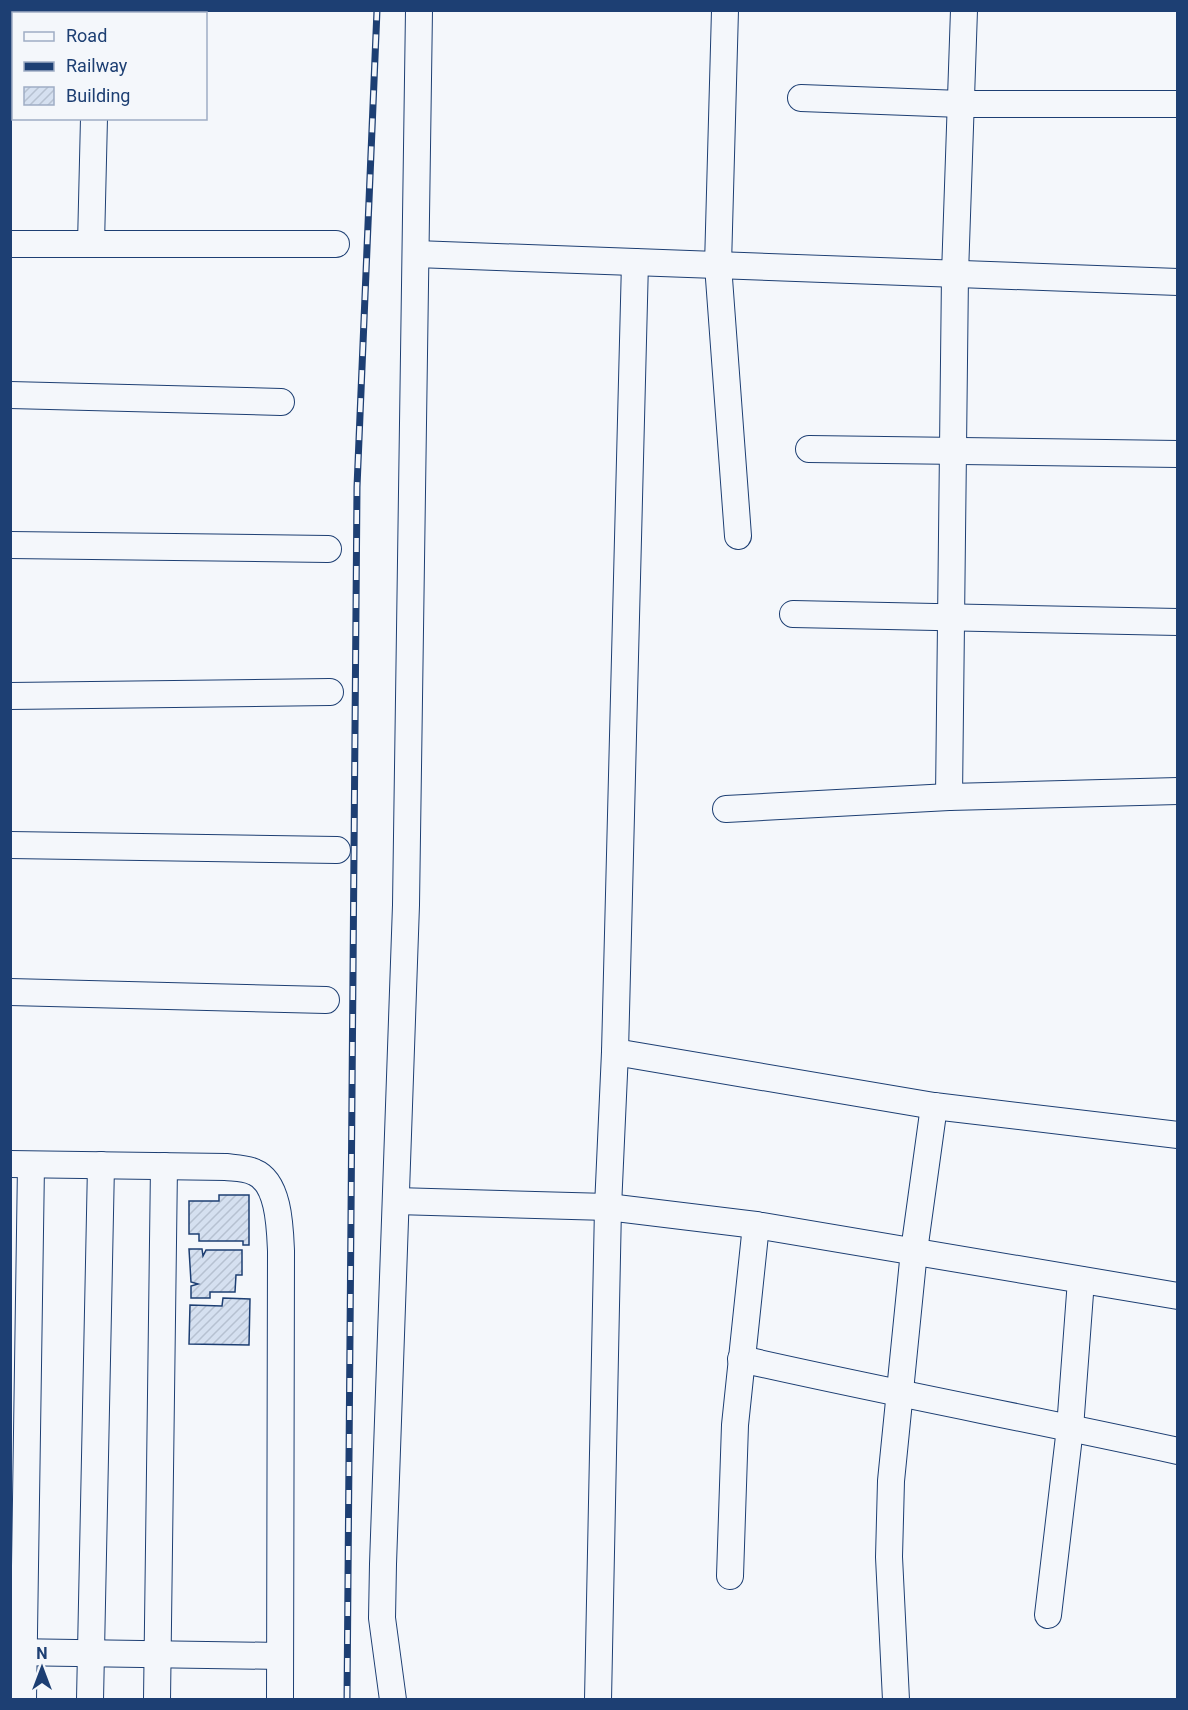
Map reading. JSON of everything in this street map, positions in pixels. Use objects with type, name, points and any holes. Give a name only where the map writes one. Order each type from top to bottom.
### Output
[{"type":"street","points":[[393,1700],[382,1607],[406,905],[419,10]]},
{"type":"street","points":[[725,10],[718,265],[738,536]]},
{"type":"street","points":[[949,797],[955,274],[964,10]]},
{"type":"street","points":[[801,98],[961,104],[1178,104]]},
{"type":"street","points":[[91,244],[94,120]]},
{"type":"street","points":[[10,244],[336,244]]},
{"type":"street","points":[[416,254],[1178,282]]},
{"type":"street","points":[[598,1700],[608,1207],[615,1052],[635,262]]},
{"type":"street","points":[[10,395],[281,402]]},
{"type":"street","points":[[809,449],[1178,454]]},
{"type":"street","points":[[10,546],[328,549]]},
{"type":"street","points":[[794,614],[1178,622]]},
{"type":"street","points":[[10,696],[330,692]]},
{"type":"street","points":[[726,809],[949,797],[1178,790]]},
{"type":"street","points":[[10,845],[337,850]]},
{"type":"street","points":[[10,992],[326,1000]]},
{"type":"street","points":[[615,1052],[934,1106],[1178,1135]]},
{"type":"street","points":[[896,1700],[889,1557],[891,1481],[914,1251],[934,1106]]},
{"type":"street","points":[[23,1700],[17,1652],[21,1164],[226,1167],[255,1172],[271,1187],[279,1216],[282,1251],[280,1700]]},
{"type":"street","points":[[90,1700],[101,1165]]},
{"type":"street","points":[[156,1700],[164,1166]]},
{"type":"street","points":[[396,1201],[608,1207],[756,1225],[1178,1296]]},
{"type":"street","points":[[730,1576],[735,1425],[756,1225]]},
{"type":"street","points":[[1048,1615],[1070,1428],[1081,1280]]},
{"type":"street","points":[[741,1359],[900,1395],[1178,1451]]},
{"type":"street","points":[[17,1652],[280,1656]]},
{"type":"building","points":[[219,1195],[249,1195],[249,1245],[243,1245],[243,1241],[199,1241],[199,1234],[189,1234],[189,1201],[219,1201]]},
{"type":"building","points":[[189,1249],[202,1249],[203,1256],[206,1250],[242,1250],[242,1275],[236,1275],[235,1292],[210,1292],[210,1298],[191,1298],[191,1286],[198,1284],[191,1282]]},
{"type":"building","points":[[223,1298],[250,1299],[249,1345],[189,1344],[190,1305],[222,1306]]},
{"type":"railway","points":[[347,1700],[357,487],[377,10]]}]
